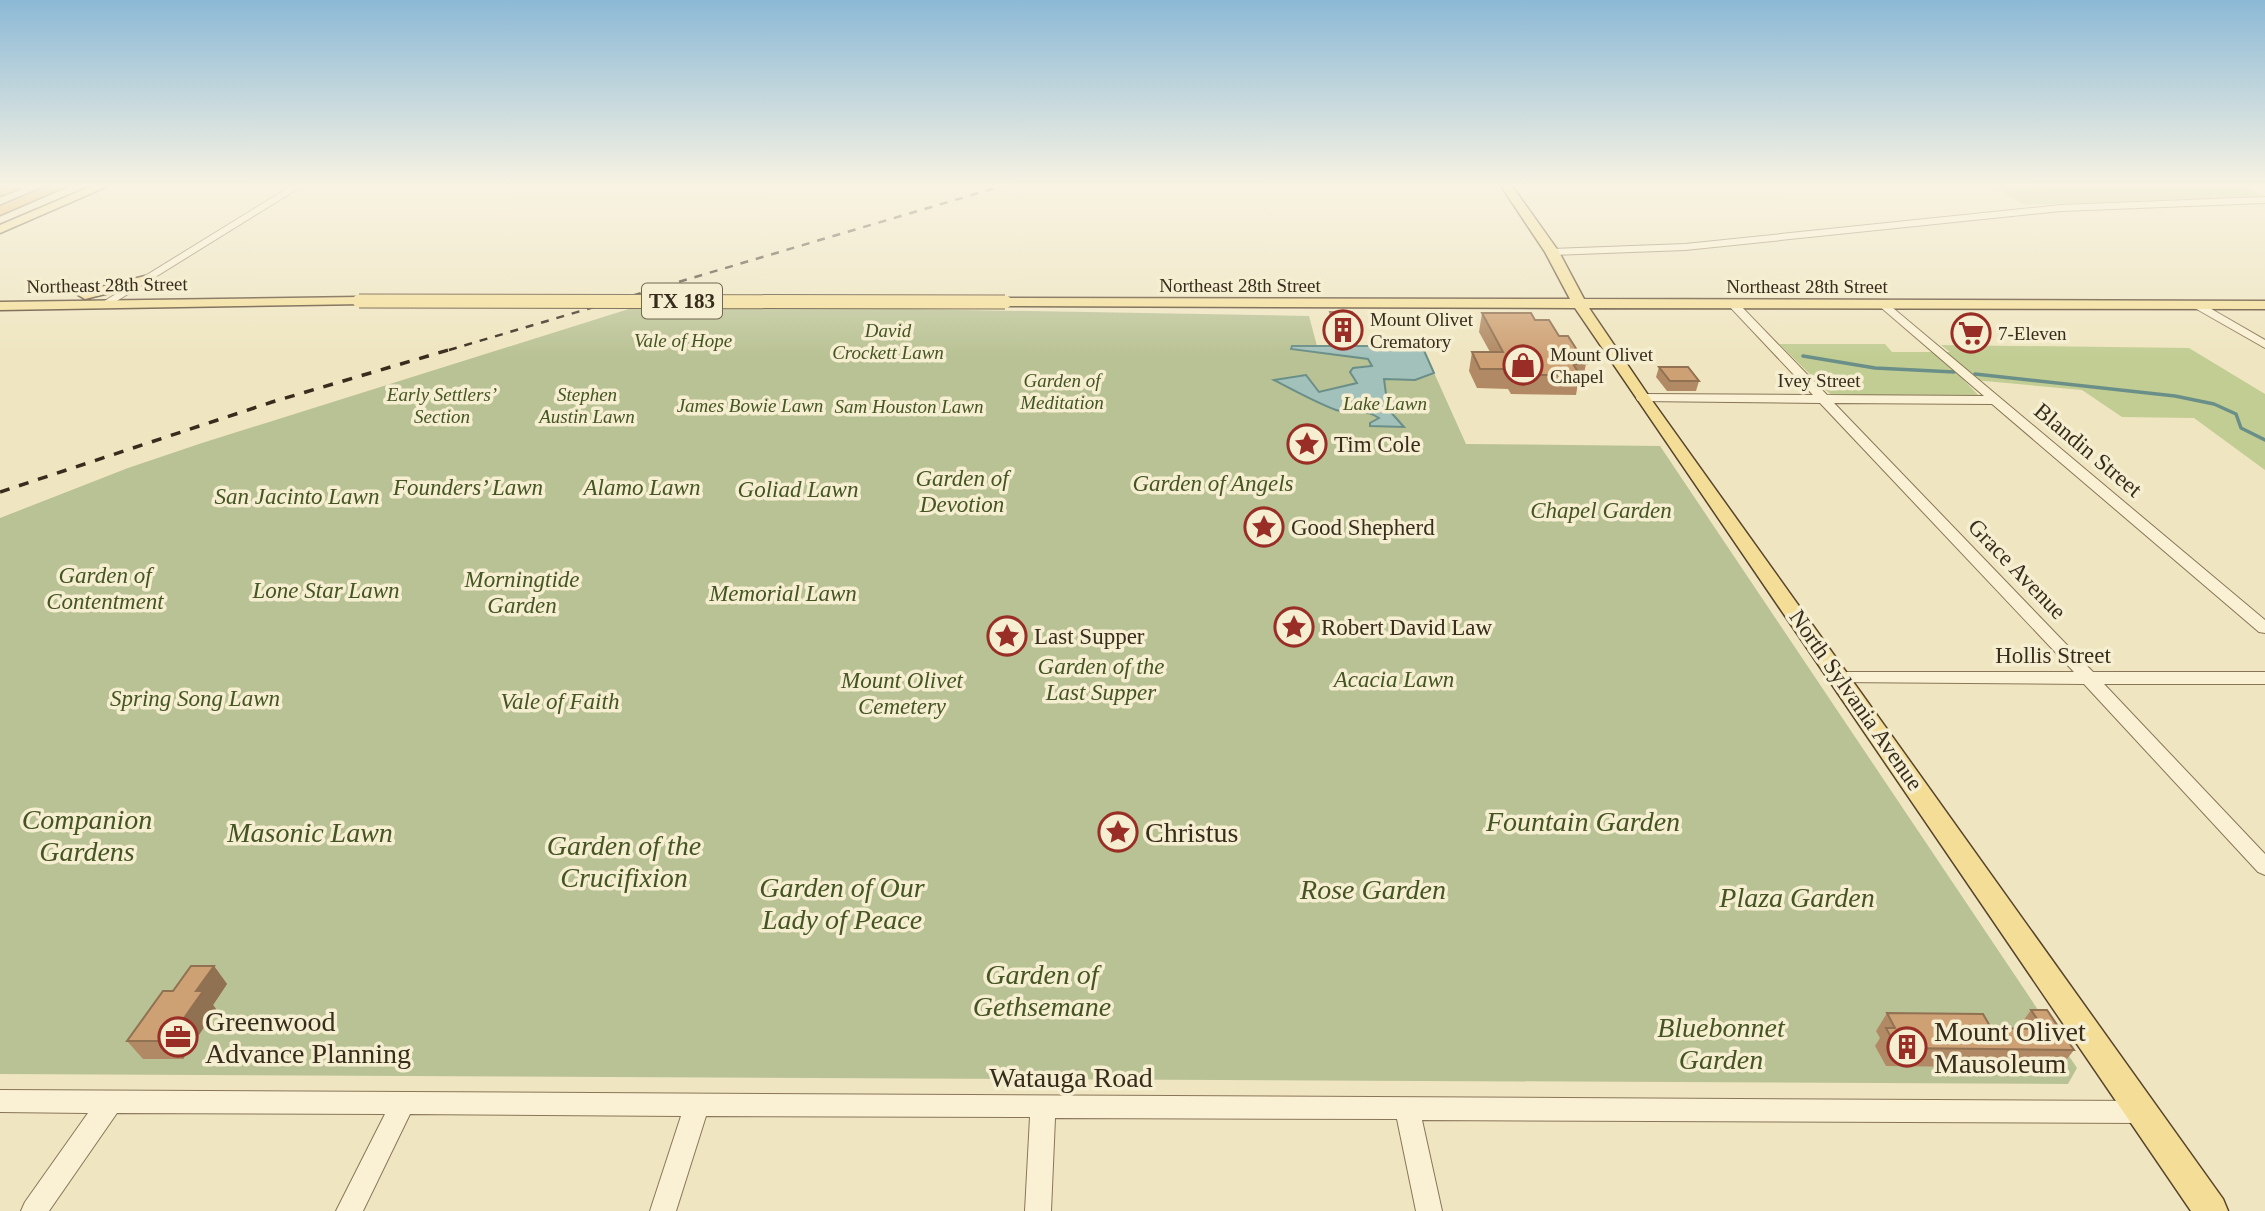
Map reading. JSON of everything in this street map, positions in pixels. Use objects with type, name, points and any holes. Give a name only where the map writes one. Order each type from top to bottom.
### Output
[{"type":"main road","name":"North Sylvania Avenue","points":[[1545,243],[1580,305],[1642,398],[1841,678],[2211,1211]]},
{"type":"main road","points":[[73,298],[120,289],[145,280]]},
{"type":"main road","points":[[1516,305],[1549,295],[1568,280]]},
{"type":"main road","name":"Northeast 28th Street","points":[[0,297],[73,298],[109,302]]},
{"type":"main road","name":"Northeast 28th Street","points":[[0,306],[109,302],[359,301],[2265,305]]},
{"type":"street","points":[[109,302],[207,243]]},
{"type":"street","points":[[1552,252],[1628,250],[1726,243]]},
{"type":"street","name":"Grace Avenue","points":[[1734,305],[2265,867]]},
{"type":"street","name":"Blandin Street","points":[[1883,305],[2265,628]]},
{"type":"street","points":[[2197,305],[2265,345]]},
{"type":"street","name":"Ivey Street","points":[[1642,398],[1996,400]]},
{"type":"street","name":"Hollis Street","points":[[1841,678],[2265,678]]},
{"type":"street","name":"Watauga Road","points":[[0,1101],[2142,1112]]},
{"type":"street","points":[[34,1211],[110,1102]]},
{"type":"street","points":[[349,1211],[403,1103]]},
{"type":"street","points":[[663,1211],[697,1105]]},
{"type":"street","points":[[1038,1211],[1043,1107]]},
{"type":"street","points":[[1407,1108],[1429,1211]]},
{"type":"green space","name":"Mount Olivet Cemetery","points":[[632,308],[852,308],[1309,316],[1317,346],[1422,346],[1466,444],[1660,446],[2077,1068],[2068,1084],[0,1074],[0,518],[128,468],[202,443]]},
{"type":"green space","points":[[1779,344],[1885,344],[1892,352],[1950,352],[1941,345],[2189,348],[2265,394],[2265,470],[2194,418],[2122,417],[2082,390],[1963,379],[1979,396],[1831,395]]},
{"type":"water","points":[[1292,346],[1422,346],[1434,373],[1415,380],[1384,379],[1388,409],[1404,427],[1370,426],[1370,423],[1379,418],[1373,414],[1336,410],[1274,380],[1306,375],[1319,392],[1357,383],[1350,372],[1353,368],[1372,366],[1368,359],[1291,349]]},
{"type":"building","points":[[1330,312],[1352,312],[1355,323],[1334,323]]},
{"type":"building","points":[[1482,313],[1531,313],[1535,320],[1549,320],[1559,336],[1568,336],[1586,364],[1573,364],[1580,375],[1515,375],[1512,369],[1480,369],[1472,352],[1503,352]]},
{"type":"building","points":[[1659,367],[1688,367],[1699,381],[1670,381]]},
{"type":"building","points":[[191,966],[214,966],[196,991],[203,991],[168,1041],[127,1041],[163,991],[173,991]]},
{"type":"building","points":[[2031,1010],[2047,1010],[2074,1050],[1897,1048],[1886,1028],[1895,1028],[1887,1013],[1983,1014],[1991,1028],[2044,1029]]},
{"type":"waterway","points":[[1803,356],[1875,368],[1954,372]]},
{"type":"waterway","points":[[1975,374],[2175,396],[2214,404],[2236,414],[2241,428],[2265,440]]},
{"type":"railway","points":[[449,350],[811,243]]},
{"type":"railway","points":[[0,492],[272,402],[455,348]]},
{"type":"place","name":"Mount Olivet Crematory","points":[[1343,330]]},
{"type":"place","name":"7-Eleven","points":[[1971,333]]},
{"type":"place","name":"Mount Olivet Chapel","points":[[1523,365]]},
{"type":"place","name":"Tim Cole","points":[[1307,444]]},
{"type":"place","name":"Good Shepherd","points":[[1264,527]]},
{"type":"place","name":"Robert David Law","points":[[1294,627]]},
{"type":"place","name":"Last Supper","points":[[1007,636]]},
{"type":"place","name":"Christus","points":[[1118,832]]},
{"type":"place","name":"Greenwood Advance Planning","points":[[178,1037]]},
{"type":"place","name":"Mount Olivet Mausoleum","points":[[1907,1047]]},
{"type":"park label","name":"Vale of Hope","points":[[683,340]]},
{"type":"park label","name":"David Crockett Lawn","points":[[888,341]]},
{"type":"park label","name":"Garden of Meditation","points":[[1062,391]]},
{"type":"park label","name":"Lake Lawn","points":[[1385,403]]},
{"type":"park label","name":"Early Settlers’ Section","points":[[442,405]]},
{"type":"park label","name":"Stephen Austin Lawn","points":[[587,405]]},
{"type":"park label","name":"James Bowie Lawn","points":[[750,405]]},
{"type":"park label","name":"Sam Houston Lawn","points":[[909,406]]},
{"type":"park label","name":"Garden of Angels","points":[[1213,483]]},
{"type":"park label","name":"Founders’ Lawn","points":[[468,487]]},
{"type":"park label","name":"Alamo Lawn","points":[[642,487]]},
{"type":"park label","name":"Goliad Lawn","points":[[798,489]]},
{"type":"park label","name":"Garden of Devotion","points":[[962,491]]},
{"type":"park label","name":"San Jacinto Lawn","points":[[297,496]]},
{"type":"park label","name":"Chapel Garden","points":[[1601,510]]},
{"type":"park label","name":"Garden of Contentment","points":[[105,588]]},
{"type":"park label","name":"Lone Star Lawn","points":[[326,590]]},
{"type":"park label","name":"Morningtide Garden","points":[[522,592]]},
{"type":"park label","name":"Memorial Lawn","points":[[783,593]]},
{"type":"park label","name":"Garden of the Last Supper","points":[[1101,679]]},
{"type":"park label","name":"Acacia Lawn","points":[[1394,679]]},
{"type":"park label","name":"Spring Song Lawn","points":[[195,698]]},
{"type":"park label","name":"Vale of Faith","points":[[560,701]]},
{"type":"park label","name":"Fountain Garden","points":[[1583,821]]},
{"type":"park label","name":"Masonic Lawn","points":[[310,832]]},
{"type":"park label","name":"Companion Gardens","points":[[87,835]]},
{"type":"park label","name":"Garden of the Crucifixion","points":[[624,861]]},
{"type":"park label","name":"Rose Garden","points":[[1373,889]]},
{"type":"park label","name":"Plaza Garden","points":[[1797,897]]},
{"type":"park label","name":"Garden of Our Lady of Peace","points":[[842,903]]},
{"type":"park label","name":"Garden of Gethsemane","points":[[1042,990]]},
{"type":"park label","name":"Bluebonnet Garden","points":[[1721,1043]]}]
